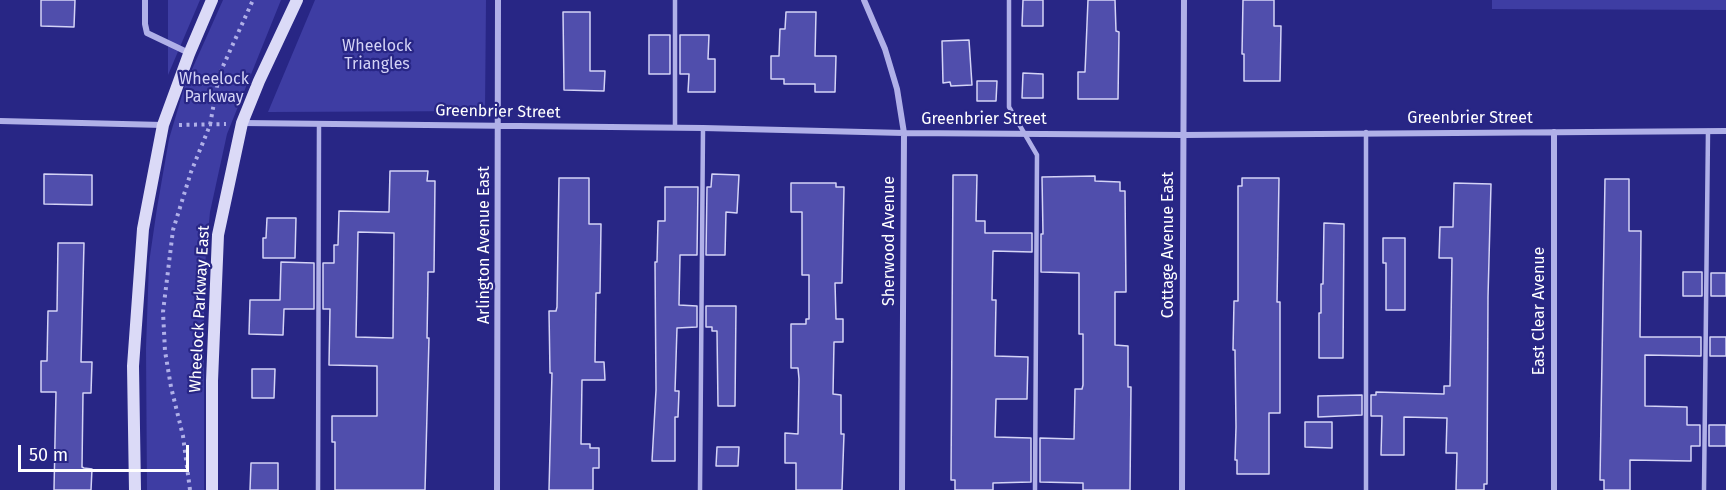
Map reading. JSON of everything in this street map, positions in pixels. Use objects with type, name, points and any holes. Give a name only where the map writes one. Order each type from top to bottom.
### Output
[{"type":"street","points":[[145,0],[147,33],[189,54]]},
{"type":"street","points":[[135,490],[133,366],[142,240],[163,125],[212,0]]},
{"type":"street","name":"Wheelock Parkway East","points":[[212,490],[212,381],[218,235],[242,123],[297,0]]},
{"type":"street","name":"Arlington Avenue East","points":[[497,490],[498,0]]},
{"type":"street","name":"Sherwood Avenue","points":[[864,0],[885,49],[897,89],[904,133],[902,490]]},
{"type":"street","name":"Cottage Avenue East","points":[[1182,490],[1184,0]]},
{"type":"street","points":[[0,121],[163,125]]},
{"type":"street","name":"Greenbrier Street","points":[[242,123],[1183,135],[1726,131]]},
{"type":"street","name":"East Clear Avenue","points":[[1554,132],[1554,490]]},
{"type":"lane","points":[[675,0],[675,127]]},
{"type":"lane","points":[[1009,0],[1009,107],[1037,155],[1035,490]]},
{"type":"lane","points":[[318,490],[319,124]]},
{"type":"lane","points":[[700,490],[702,128]]},
{"type":"lane","points":[[1704,490],[1708,131]]},
{"type":"lane","points":[[1366,132],[1366,490]]},
{"type":"path","points":[[190,490],[183,436],[169,378],[164,312],[173,230],[191,172],[210,125],[219,75],[253,0]]},
{"type":"path","points":[[163,125],[242,123]]},
{"type":"green space","points":[[168,0],[200,0],[168,75]]},
{"type":"green space","name":"Wheelock Parkway","points":[[223,0],[281,0],[227,134],[210,212],[204,276],[204,490],[147,490],[146,348],[149,263],[157,208],[169,139],[185,85]]},
{"type":"green space","name":"Wheelock Triangles","points":[[315,0],[486,0],[485,111],[268,112]]},
{"type":"green space","points":[[1492,0],[1726,0],[1726,10],[1492,9]]},
{"type":"building","points":[[41,0],[75,0],[74,27],[41,26]]},
{"type":"building","points":[[1023,0],[1043,0],[1043,26],[1022,26]]},
{"type":"building","points":[[1088,0],[1115,0],[1116,31],[1119,32],[1118,99],[1078,99],[1078,72],[1085,72]]},
{"type":"building","points":[[1243,0],[1274,0],[1274,26],[1281,26],[1280,81],[1244,81]]},
{"type":"building","points":[[563,12],[590,12],[590,71],[605,71],[604,91],[564,90]]},
{"type":"building","points":[[786,12],[816,12],[815,56],[836,56],[835,92],[815,92],[815,84],[784,84],[784,79],[771,79],[771,56],[779,56],[780,29],[785,29]]},
{"type":"building","points":[[649,35],[670,35],[670,74],[649,74]]},
{"type":"building","points":[[680,35],[709,35],[708,59],[715,59],[715,92],[688,92],[689,74],[680,74]]},
{"type":"building","points":[[969,40],[972,85],[951,86],[950,82],[943,83],[942,41]]},
{"type":"building","points":[[1023,73],[1043,74],[1043,98],[1022,98]]},
{"type":"building","points":[[977,81],[997,81],[996,101],[977,101]]},
{"type":"building","points":[[390,171],[428,171],[427,181],[435,181],[434,272],[428,272],[427,338],[429,338],[425,490],[335,490],[335,442],[332,442],[332,416],[377,416],[377,366],[329,365],[330,309],[323,309],[323,263],[334,263],[334,245],[338,245],[339,211],[389,212]],"holes":[[[358,232],[394,233],[393,338],[356,337]]]},
{"type":"building","points":[[44,174],[92,175],[92,205],[44,204]]},
{"type":"building","points":[[712,174],[739,175],[737,213],[726,212],[725,255],[706,255],[707,187],[711,187]]},
{"type":"building","points":[[953,175],[977,175],[976,221],[985,221],[985,233],[1032,233],[1032,252],[993,251],[992,300],[996,300],[995,356],[1028,357],[1027,399],[996,399],[995,437],[1031,438],[1031,482],[993,483],[993,490],[955,490],[955,480],[951,480]]},
{"type":"building","points":[[1095,176],[1095,181],[1120,182],[1120,191],[1125,191],[1126,292],[1115,292],[1115,345],[1128,346],[1128,387],[1131,387],[1130,490],[1083,490],[1083,483],[1040,482],[1040,438],[1074,439],[1075,389],[1082,389],[1083,385],[1083,334],[1079,334],[1079,273],[1041,272],[1042,177]]},
{"type":"building","points":[[559,178],[589,178],[589,224],[601,224],[600,293],[596,293],[595,362],[604,362],[605,380],[582,380],[581,444],[590,444],[590,448],[599,448],[599,468],[593,468],[593,490],[549,490],[552,373],[550,373],[549,311],[556,311],[557,307]]},
{"type":"building","points":[[1242,178],[1279,178],[1277,302],[1280,302],[1280,413],[1269,413],[1269,474],[1237,474],[1237,460],[1235,460],[1234,301],[1238,301],[1238,186],[1242,186]]},
{"type":"building","points":[[1605,179],[1629,179],[1629,231],[1641,231],[1640,337],[1701,337],[1701,356],[1645,355],[1645,406],[1687,407],[1687,425],[1700,425],[1700,446],[1691,446],[1691,461],[1630,460],[1630,490],[1604,490],[1604,480],[1600,480]]},
{"type":"building","points":[[791,183],[836,183],[836,187],[844,187],[842,283],[835,283],[836,319],[843,319],[843,342],[834,342],[833,394],[841,395],[841,434],[844,434],[842,490],[796,490],[796,463],[785,463],[785,433],[798,434],[799,379],[798,368],[791,368],[791,324],[806,324],[806,319],[809,319],[809,275],[802,275],[802,212],[791,212]]},
{"type":"building","points":[[1454,183],[1491,184],[1487,484],[1484,484],[1484,490],[1456,490],[1457,453],[1446,453],[1447,418],[1404,417],[1404,455],[1381,455],[1382,416],[1371,416],[1371,395],[1376,395],[1376,392],[1444,394],[1444,386],[1450,386],[1452,258],[1439,258],[1440,227],[1453,227]]},
{"type":"building","points":[[665,187],[698,187],[697,255],[680,255],[679,305],[697,306],[697,327],[677,328],[675,391],[679,391],[678,417],[675,417],[675,461],[652,461],[656,390],[655,262],[657,262],[658,221],[665,221]]},
{"type":"building","points":[[267,218],[296,218],[295,258],[263,258],[263,238],[266,238]]},
{"type":"building","points":[[1324,223],[1344,224],[1343,358],[1319,358]]},
{"type":"building","points":[[1383,238],[1405,238],[1405,310],[1386,310],[1386,263],[1383,263]]},
{"type":"building","points":[[58,243],[84,243],[81,362],[92,362],[91,393],[83,393],[82,467],[92,469],[91,490],[54,490],[56,392],[41,392],[41,361],[47,361],[48,311],[57,311]]},
{"type":"building","points":[[281,262],[314,263],[314,309],[284,309],[283,335],[249,334],[250,300],[280,300]]},
{"type":"building","points":[[1683,272],[1702,272],[1702,296],[1683,296]]},
{"type":"building","points":[[1711,273],[1726,273],[1726,296],[1711,296]]},
{"type":"building","points":[[706,306],[736,306],[735,406],[718,406],[717,331],[712,331],[712,327],[706,327]]},
{"type":"building","points":[[1710,337],[1726,337],[1726,356],[1710,356]]},
{"type":"building","points":[[252,369],[275,369],[274,398],[252,398]]},
{"type":"building","points":[[1362,395],[1362,415],[1318,417],[1318,396]]},
{"type":"building","points":[[1305,422],[1332,422],[1332,448],[1305,447]]},
{"type":"building","points":[[1709,425],[1726,425],[1726,446],[1709,446]]},
{"type":"building","points":[[717,447],[739,447],[738,466],[716,466]]},
{"type":"building","points":[[251,463],[278,463],[278,490],[250,490]]}]
